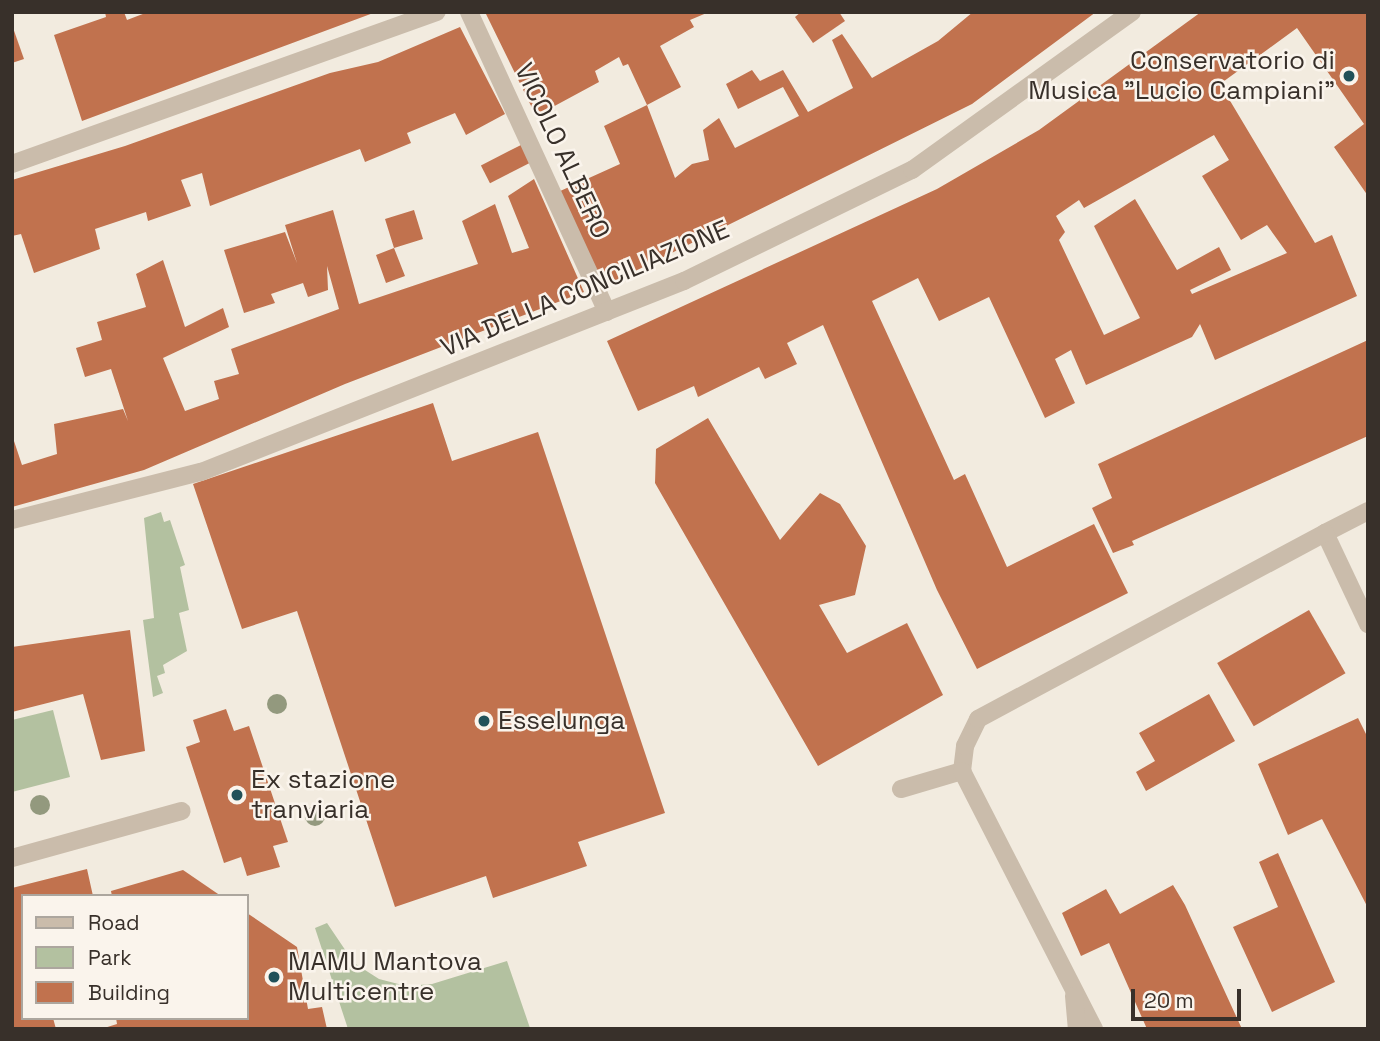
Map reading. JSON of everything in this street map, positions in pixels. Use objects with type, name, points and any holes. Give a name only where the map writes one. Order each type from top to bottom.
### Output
[{"type":"street","points":[[12,164],[437,12]]},
{"type":"street","name":"VICOLO ALBERO","points":[[469,12],[607,312]]},
{"type":"street","name":"VIA DELLA CONCILIAZIONE","points":[[12,520],[201,472],[684,281],[912,170],[1132,12]]},
{"type":"street","points":[[1094,1029],[962,771],[965,746],[978,719],[1368,511]]},
{"type":"street","points":[[1325,533],[1368,624]]},
{"type":"street","points":[[901,789],[962,771]]},
{"type":"street","points":[[12,858],[182,811]]},
{"type":"street","points":[[1074,989],[1077,1029]]},
{"type":"green space","points":[[161,512],[164,522],[170,520],[185,565],[180,567],[189,610],[179,613],[187,651],[163,665],[165,673],[157,676],[163,693],[153,697],[143,620],[154,618],[144,518]]},
{"type":"green space","points":[[53,710],[70,777],[12,792],[12,720]]},
{"type":"green space","points":[[327,923],[354,963],[379,979],[406,986],[432,984],[507,961],[530,1028],[348,1029],[315,928]]},
{"type":"building","points":[[105,12],[124,12],[127,20],[148,12],[376,12],[82,121],[54,35],[106,17]]},
{"type":"building","points":[[709,12],[690,20],[694,27],[660,46],[681,87],[647,105],[628,64],[623,66],[619,57],[595,71],[599,82],[536,116],[486,14]]},
{"type":"building","points":[[801,12],[839,12],[845,21],[813,43],[795,17]]},
{"type":"building","points":[[973,12],[1096,12],[972,104],[601,288],[558,192],[620,164],[604,126],[647,105],[675,178],[692,164],[709,160],[703,130],[719,118],[735,148],[799,116],[783,87],[738,109],[726,84],[752,70],[760,81],[783,70],[808,112],[853,88],[832,40],[842,34],[872,78],[938,41]]},
{"type":"building","points":[[1201,12],[1368,12],[1368,196],[1334,147],[1364,124],[1297,28],[1220,84],[1315,243],[1332,235],[1357,296],[1215,360],[1200,324],[1192,337],[1086,385],[1071,350],[1055,359],[1075,403],[1045,418],[989,297],[939,321],[918,278],[872,301],[954,480],[965,474],[1007,567],[1094,524],[1128,593],[977,669],[937,590],[823,325],[787,343],[797,364],[765,379],[759,367],[698,397],[694,386],[638,411],[607,341],[937,189],[1039,130]],"holes":[[[1214,135],[1229,160],[1202,176],[1241,240],[1267,225],[1287,253],[1192,294],[1190,290],[1231,270],[1219,247],[1177,270],[1135,199],[1094,226],[1140,318],[1104,335],[1059,240],[1065,232],[1056,216],[1079,200],[1084,208]]]},
{"type":"building","points":[[12,25],[24,59],[12,63]]},
{"type":"building","points":[[460,27],[505,114],[466,135],[455,113],[407,133],[411,143],[365,162],[360,149],[210,206],[202,173],[181,180],[191,206],[148,221],[146,212],[95,229],[100,249],[34,273],[21,234],[12,236],[12,180],[125,146],[330,73],[378,62]]},
{"type":"building","points":[[521,145],[530,163],[490,183],[481,165]]},
{"type":"building","points":[[534,179],[584,292],[345,384],[144,470],[12,507],[12,435],[22,465],[57,454],[54,424],[123,409],[128,421],[111,369],[85,377],[76,348],[102,340],[97,322],[146,307],[136,274],[163,260],[185,327],[223,308],[229,327],[163,358],[185,411],[219,399],[214,381],[239,374],[231,349],[339,309],[327,266],[328,290],[308,297],[303,283],[271,294],[275,303],[244,313],[224,250],[285,232],[297,263],[285,225],[333,210],[359,304],[478,264],[462,221],[495,204],[512,253],[529,248],[508,196]]},
{"type":"building","points":[[414,210],[423,239],[394,248],[385,219]]},
{"type":"building","points":[[394,248],[405,276],[386,283],[376,255]]},
{"type":"building","points":[[1368,340],[1368,436],[1132,541],[1134,545],[1113,553],[1092,508],[1112,498],[1098,464]]},
{"type":"building","name":"Esselunga","points":[[433,403],[452,461],[538,432],[665,813],[578,842],[587,866],[493,898],[486,876],[395,907],[297,611],[242,629],[193,484]]},
{"type":"building","points":[[708,418],[780,540],[820,493],[840,504],[866,546],[855,595],[819,605],[847,653],[907,623],[943,695],[818,766],[655,483],[656,449]]},
{"type":"building","points":[[1309,610],[1346,673],[1254,726],[1217,663]]},
{"type":"building","points":[[130,630],[145,751],[101,760],[83,694],[12,712],[12,647]]},
{"type":"building","points":[[1209,694],[1235,741],[1146,791],[1136,772],[1155,761],[1139,733]]},
{"type":"building","name":"Ex stazione tranviaria","points":[[226,709],[234,731],[249,726],[288,842],[273,846],[280,867],[247,876],[241,857],[224,863],[186,747],[200,742],[193,720]]},
{"type":"building","points":[[1358,718],[1368,738],[1368,908],[1322,819],[1288,835],[1258,764]]},
{"type":"building","points":[[1278,853],[1335,982],[1272,1012],[1233,927],[1278,907],[1259,862]]},
{"type":"building","points":[[87,869],[93,894],[21,894],[21,1020],[54,1020],[56,1029],[12,1029],[12,888]]},
{"type":"building","points":[[183,870],[218,894],[112,894],[111,891]]},
{"type":"building","points":[[1173,885],[1185,905],[1242,1029],[1147,1029],[1109,943],[1081,956],[1062,913],[1106,889],[1120,914]]},
{"type":"building","name":"MAMU Mantova Multicentre","points":[[248,914],[297,947],[308,1009],[322,1007],[327,1029],[101,1029],[117,1024],[116,1020],[248,1020]]},
{"type":"place","name":"Conservatorio di Musica \"Lucio Campiani\"","points":[[1349,76]]},
{"type":"place","name":"Esselunga","points":[[484,721]]},
{"type":"place","name":"Ex stazione tranviaria","points":[[237,795]]},
{"type":"place","name":"MAMU Mantova Multicentre","points":[[274,977]]}]
